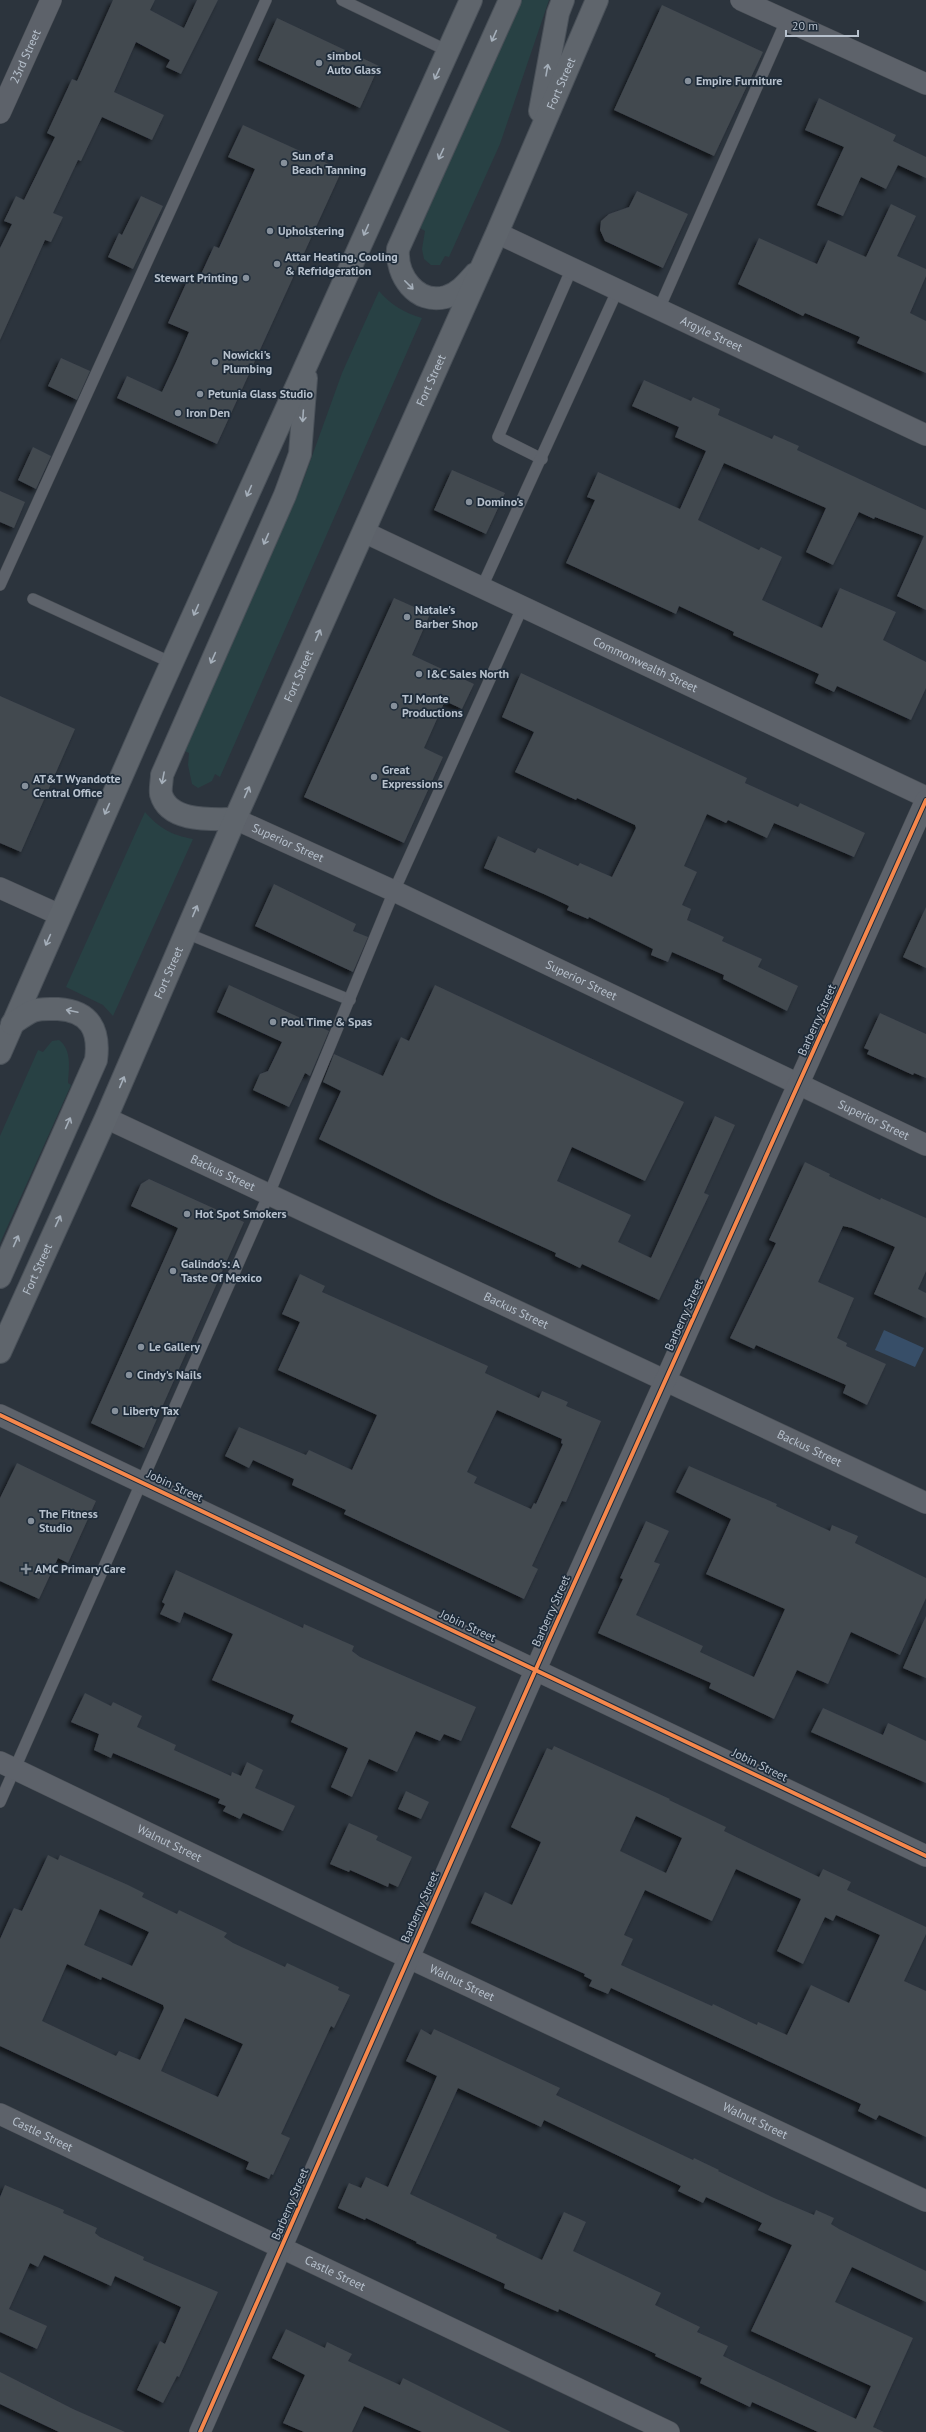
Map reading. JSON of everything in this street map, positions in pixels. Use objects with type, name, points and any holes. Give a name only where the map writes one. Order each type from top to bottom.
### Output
[{"type":"main road","points":[[0,1053],[172,663],[471,0]]},
{"type":"main road","points":[[482,266],[455,293],[446,297],[433,297],[413,290],[406,283],[397,261],[398,249],[510,0]]},
{"type":"main road","points":[[533,150],[558,13],[564,0]]},
{"type":"main road","name":"Fort Street","points":[[0,1352],[106,1118],[235,819],[497,233],[597,0]]},
{"type":"main road","points":[[235,819],[190,817],[176,812],[164,802],[161,793],[162,775],[285,495],[300,454],[307,363]]},
{"type":"main road","points":[[0,1277],[96,1060],[97,1048],[92,1023],[82,1014],[45,1009],[33,1011],[12,1024]]},
{"type":"street","name":"23rd Street","points":[[0,112],[51,0]]},
{"type":"street","points":[[741,0],[926,84]]},
{"type":"street","name":"Argyle Street","points":[[497,233],[926,435]]},
{"type":"street","name":"Commonwealth Street","points":[[364,532],[523,606],[926,799]]},
{"type":"street","name":"Barberry Street","points":[[200,2432],[536,1670],[926,799]]},
{"type":"street","name":"Superior Street","points":[[235,819],[394,892],[926,1145]]},
{"type":"street","points":[[0,888],[60,915]]},
{"type":"street","name":"Backus Street","points":[[106,1118],[926,1503]]},
{"type":"street","name":"Jobin Street","points":[[0,1415],[926,1856]]},
{"type":"street","name":"Walnut Street","points":[[7,1765],[926,2201]]},
{"type":"street","name":"Castle Street","points":[[0,2114],[669,2432]]},
{"type":"lane","points":[[0,585],[266,0]]},
{"type":"lane","points":[[342,0],[448,50]]},
{"type":"lane","points":[[659,309],[786,21]]},
{"type":"lane","points":[[542,459],[498,437],[572,268]]},
{"type":"lane","points":[[482,587],[542,459],[618,289]]},
{"type":"lane","points":[[33,599],[172,663]]},
{"type":"lane","points":[[0,1802],[7,1765],[142,1482],[269,1194],[394,892],[523,606]]},
{"type":"lane","points":[[186,933],[350,1000]]},
{"type":"green space","points":[[522,0],[549,0],[500,144],[449,257],[445,256],[440,265],[431,265],[424,259],[422,249],[425,231],[420,228]]},
{"type":"green space","points":[[379,291],[399,308],[422,318],[220,777],[215,774],[212,781],[198,788],[192,784],[188,765],[189,753],[183,750],[302,484],[342,373]]},
{"type":"green space","points":[[145,812],[166,830],[193,839],[113,1016],[103,1005],[66,987]]},
{"type":"green space","points":[[59,1040],[63,1044],[68,1054],[68,1083],[71,1085],[0,1243],[0,1136],[38,1050],[43,1052],[52,1041]]},
{"type":"water","points":[[884,1330],[924,1348],[915,1367],[875,1350]]},
{"type":"building","points":[[113,0],[155,0],[150,10],[184,28],[197,0],[218,0],[181,74],[166,67],[170,60],[136,42],[114,92],[164,115],[152,140],[102,117],[81,161],[78,160],[53,213],[63,217],[51,242],[45,240],[0,340],[0,248],[12,224],[4,221],[16,196],[24,200],[55,137],[47,133],[72,79],[77,81]]},
{"type":"building","name":"Empire Furniture","points":[[662,5],[763,52],[714,156],[614,110]]},
{"type":"building","name":"simbol Auto Glass","points":[[277,18],[379,66],[360,108],[258,60]]},
{"type":"building","points":[[819,98],[896,135],[893,141],[926,157],[926,178],[898,165],[886,189],[861,177],[843,216],[817,205],[844,147],[805,130]]},
{"type":"building","points":[[243,125],[342,170],[217,444],[117,398],[127,376],[162,392],[176,362],[189,332],[168,323],[188,279],[197,283],[214,246],[219,248],[255,169],[228,157]]},
{"type":"building","points":[[637,191],[688,214],[663,268],[605,241],[600,230],[601,221],[609,214],[629,207]]},
{"type":"building","points":[[141,196],[163,206],[133,269],[108,257],[119,233],[122,235]]},
{"type":"building","points":[[891,204],[916,216],[897,256],[926,269],[926,276],[910,313],[926,321],[926,373],[857,343],[860,337],[805,313],[803,316],[738,284],[759,238],[817,264],[828,240],[866,257]]},
{"type":"building","points":[[61,358],[90,371],[77,400],[48,386]]},
{"type":"building","points":[[644,380],[691,401],[693,397],[720,409],[718,415],[772,439],[774,435],[799,446],[797,450],[926,510],[926,610],[897,596],[924,536],[875,517],[874,519],[859,512],[833,565],[806,552],[826,508],[724,463],[698,520],[759,550],[761,547],[782,557],[762,600],[822,628],[840,588],[896,612],[883,640],[926,662],[926,688],[911,720],[837,686],[834,692],[815,683],[819,674],[733,635],[734,632],[679,606],[676,614],[566,563],[595,500],[587,497],[598,472],[680,509],[706,451],[675,437],[679,427],[632,406]]},
{"type":"building","points":[[33,447],[51,456],[36,489],[18,480]]},
{"type":"building","name":"Domino's","points":[[452,470],[505,493],[486,534],[434,510]]},
{"type":"building","points":[[0,491],[25,502],[14,528],[0,522]]},
{"type":"building","points":[[394,598],[430,614],[412,655],[474,684],[462,709],[445,701],[424,748],[443,757],[404,843],[304,797]]},
{"type":"building","points":[[521,673],[747,778],[745,783],[798,807],[800,803],[865,833],[854,857],[774,823],[767,838],[728,820],[726,823],[707,814],[684,866],[697,872],[682,905],[691,909],[687,920],[724,937],[722,941],[762,959],[758,967],[798,986],[787,1011],[723,979],[724,975],[672,952],[668,962],[651,955],[653,949],[589,917],[588,919],[567,910],[569,906],[484,868],[498,836],[535,853],[538,848],[578,866],[580,863],[612,877],[636,828],[635,825],[577,798],[576,800],[515,772],[534,732],[502,717]]},
{"type":"building","name":"AT&T Wyandotte Central Office","points":[[0,696],[75,729],[21,852],[0,843]]},
{"type":"building","points":[[274,884],[356,924],[353,931],[368,937],[353,972],[255,926]]},
{"type":"building","points":[[926,907],[926,968],[903,957]]},
{"type":"building","name":"Pool Time & Spas","points":[[229,985],[329,1031],[310,1076],[305,1073],[289,1107],[253,1090],[260,1074],[268,1071],[282,1042],[217,1012]]},
{"type":"building","points":[[435,985],[684,1102],[645,1181],[572,1147],[557,1181],[631,1215],[618,1242],[651,1258],[715,1116],[735,1125],[704,1193],[709,1195],[659,1300],[582,1264],[580,1268],[555,1256],[556,1253],[437,1198],[319,1139],[341,1091],[323,1082],[334,1054],[383,1076],[401,1037],[409,1041]]},
{"type":"building","points":[[880,1013],[926,1034],[926,1078],[914,1073],[913,1075],[867,1054],[869,1050],[864,1048]]},
{"type":"building","points":[[805,1162],[830,1174],[829,1176],[880,1200],[881,1198],[926,1218],[926,1271],[918,1289],[926,1293],[926,1318],[874,1294],[895,1247],[852,1228],[843,1226],[818,1282],[854,1298],[837,1338],[847,1343],[846,1346],[886,1364],[867,1405],[843,1393],[846,1385],[756,1345],[754,1349],[730,1338],[776,1243],[769,1240]]},
{"type":"building","points":[[149,1179],[244,1222],[144,1448],[91,1423],[178,1228],[131,1206],[141,1184]]},
{"type":"building","points":[[300,1274],[325,1286],[322,1292],[488,1366],[485,1373],[539,1398],[542,1391],[568,1402],[566,1406],[601,1421],[566,1502],[562,1501],[532,1566],[538,1569],[524,1599],[344,1514],[346,1510],[292,1485],[294,1479],[253,1460],[249,1468],[225,1456],[239,1427],[306,1455],[309,1450],[352,1470],[377,1415],[278,1370],[300,1322],[282,1314]],"holes":[[[497,1410],[562,1439],[561,1443],[563,1444],[536,1504],[534,1503],[531,1509],[474,1483],[477,1477],[467,1472]]]},
{"type":"building","points":[[17,1463],[96,1501],[68,1563],[58,1558],[39,1599],[0,1581],[0,1498]]},
{"type":"building","points":[[689,1466],[777,1504],[776,1506],[830,1531],[832,1525],[858,1536],[855,1543],[926,1578],[926,1598],[900,1655],[851,1632],[828,1684],[797,1670],[774,1719],[709,1688],[711,1683],[598,1633],[623,1579],[620,1578],[646,1521],[669,1531],[654,1562],[660,1564],[636,1615],[703,1646],[700,1652],[754,1677],[785,1609],[706,1574],[731,1519],[676,1492]]},
{"type":"building","points":[[176,1570],[303,1628],[304,1624],[354,1646],[352,1651],[360,1657],[476,1707],[461,1741],[444,1734],[440,1741],[416,1731],[397,1772],[369,1759],[352,1797],[331,1787],[348,1748],[291,1722],[294,1715],[212,1680],[233,1634],[184,1612],[180,1623],[160,1614],[165,1604],[162,1602]]},
{"type":"building","points":[[926,1616],[926,1678],[903,1668]]},
{"type":"building","points":[[85,1693],[111,1706],[113,1702],[142,1716],[137,1727],[176,1745],[174,1750],[231,1776],[232,1772],[241,1776],[247,1762],[263,1770],[255,1788],[295,1806],[283,1831],[243,1813],[240,1819],[223,1811],[226,1806],[218,1803],[220,1799],[113,1753],[111,1758],[94,1750],[99,1734],[71,1722]]},
{"type":"building","points":[[823,1708],[883,1735],[888,1723],[926,1741],[926,1783],[811,1732]]},
{"type":"building","points":[[554,1746],[670,1799],[669,1800],[726,1827],[724,1831],[819,1877],[823,1869],[851,1882],[847,1890],[926,1927],[926,1934],[904,1981],[926,1991],[926,2137],[879,2115],[876,2120],[858,2111],[861,2104],[611,1988],[608,1994],[589,1986],[592,1980],[584,1976],[585,1974],[471,1923],[485,1892],[512,1905],[541,1842],[511,1827],[547,1748],[552,1750]],"holes":[[[636,1816],[682,1838],[666,1873],[620,1851]],[[736,1869],[801,1899],[777,1951],[803,1964],[825,1917],[833,1921],[836,1915],[880,1935],[849,2003],[811,1985],[787,2035],[758,2022],[757,2025],[713,2004],[712,2006],[621,1965],[633,1939],[624,1935],[645,1890],[712,1921]]]},
{"type":"building","points":[[406,1791],[429,1802],[421,1819],[398,1809]]},
{"type":"building","points":[[349,1823],[378,1836],[376,1840],[412,1857],[398,1887],[389,1883],[388,1887],[350,1870],[349,1872],[330,1864]]},
{"type":"building","points":[[48,1855],[58,1860],[60,1855],[144,1893],[142,1897],[177,1914],[179,1910],[227,1933],[224,1937],[233,1943],[285,1967],[287,1963],[339,1987],[338,1990],[350,1995],[334,2028],[331,2026],[281,2134],[290,2138],[273,2175],[271,2174],[269,2179],[246,2169],[249,2162],[0,2046],[0,1939],[14,1908],[22,1911]],"holes":[[[100,1909],[149,1932],[132,1966],[84,1945]],[[67,1964],[101,1980],[102,1977],[163,2005],[164,2008],[140,2060],[119,2051],[116,2056],[42,2021]],[[185,2018],[243,2044],[218,2097],[161,2071]]]},
{"type":"building","points":[[421,2029],[431,2035],[434,2029],[560,2088],[556,2095],[693,2160],[694,2158],[774,2198],[814,2215],[816,2210],[834,2218],[831,2224],[839,2229],[926,2271],[926,2302],[852,2267],[835,2302],[913,2338],[873,2427],[884,2432],[818,2432],[752,2402],[750,2407],[700,2383],[702,2378],[655,2356],[656,2354],[559,2309],[558,2312],[504,2288],[505,2284],[366,2218],[365,2220],[338,2208],[349,2183],[361,2188],[366,2177],[388,2187],[437,2076],[406,2061]],"holes":[[[458,2088],[541,2127],[544,2120],[681,2186],[678,2191],[703,2203],[706,2197],[762,2223],[758,2230],[792,2245],[751,2331],[871,2386],[856,2419],[723,2356],[728,2346],[697,2332],[700,2327],[655,2305],[661,2293],[573,2251],[586,2222],[564,2212],[542,2260],[496,2238],[497,2235],[410,2194]]]},
{"type":"building","points":[[5,2185],[64,2210],[63,2213],[97,2228],[95,2233],[100,2237],[144,2257],[143,2260],[218,2292],[179,2377],[177,2376],[163,2403],[137,2390],[160,2341],[165,2344],[181,2307],[115,2276],[111,2286],[44,2255],[38,2267],[30,2263],[9,2309],[47,2326],[37,2349],[0,2332],[0,2197]]},
{"type":"building","points":[[286,2329],[325,2348],[327,2342],[352,2354],[348,2361],[400,2385],[403,2378],[511,2432],[422,2432],[364,2406],[352,2432],[304,2432],[283,2423],[305,2375],[272,2358]]},
{"type":"building","points":[[0,2372],[73,2409],[125,2432],[59,2432],[0,2404]]},
{"type":"cycle path","points":[[200,2432],[547,1644],[926,800]]},
{"type":"cycle path","points":[[0,1415],[926,1856]]},
{"type":"place","name":"simbol Auto Glass","points":[[319,63]]},
{"type":"place","name":"Empire Furniture","points":[[688,81]]},
{"type":"place","name":"Sun of a Beach Tanning","points":[[284,163]]},
{"type":"place","name":"Upholstering","points":[[270,231]]},
{"type":"place","name":"Attar Heating, Cooling & Refridgeration","points":[[277,264]]},
{"type":"place","name":"Stewart Printing","points":[[246,278]]},
{"type":"place","name":"Nowicki's Plumbing","points":[[215,362]]},
{"type":"place","name":"Petunia Glass Studio","points":[[200,394]]},
{"type":"place","name":"Iron Den","points":[[178,413]]},
{"type":"place","name":"Domino's","points":[[469,502]]},
{"type":"place","name":"Natale's Barber Shop","points":[[407,617]]},
{"type":"place","name":"I&C Sales North","points":[[419,674]]},
{"type":"place","name":"TJ Monte Productions","points":[[394,706]]},
{"type":"place","name":"Great Expressions","points":[[374,777]]},
{"type":"place","name":"AT&T Wyandotte Central Office","points":[[25,786]]},
{"type":"place","name":"Pool Time & Spas","points":[[273,1022]]},
{"type":"place","name":"Hot Spot Smokers","points":[[187,1214]]},
{"type":"place","name":"Galindo's: A Taste Of Mexico","points":[[173,1271]]},
{"type":"place","name":"Le Gallery","points":[[141,1347]]},
{"type":"place","name":"Cindy's Nails","points":[[129,1375]]},
{"type":"place","name":"Liberty Tax","points":[[115,1411]]},
{"type":"place","name":"The Fitness Studio","points":[[31,1521]]},
{"type":"place","name":"AMC Primary Care","points":[[26,1569]]}]
